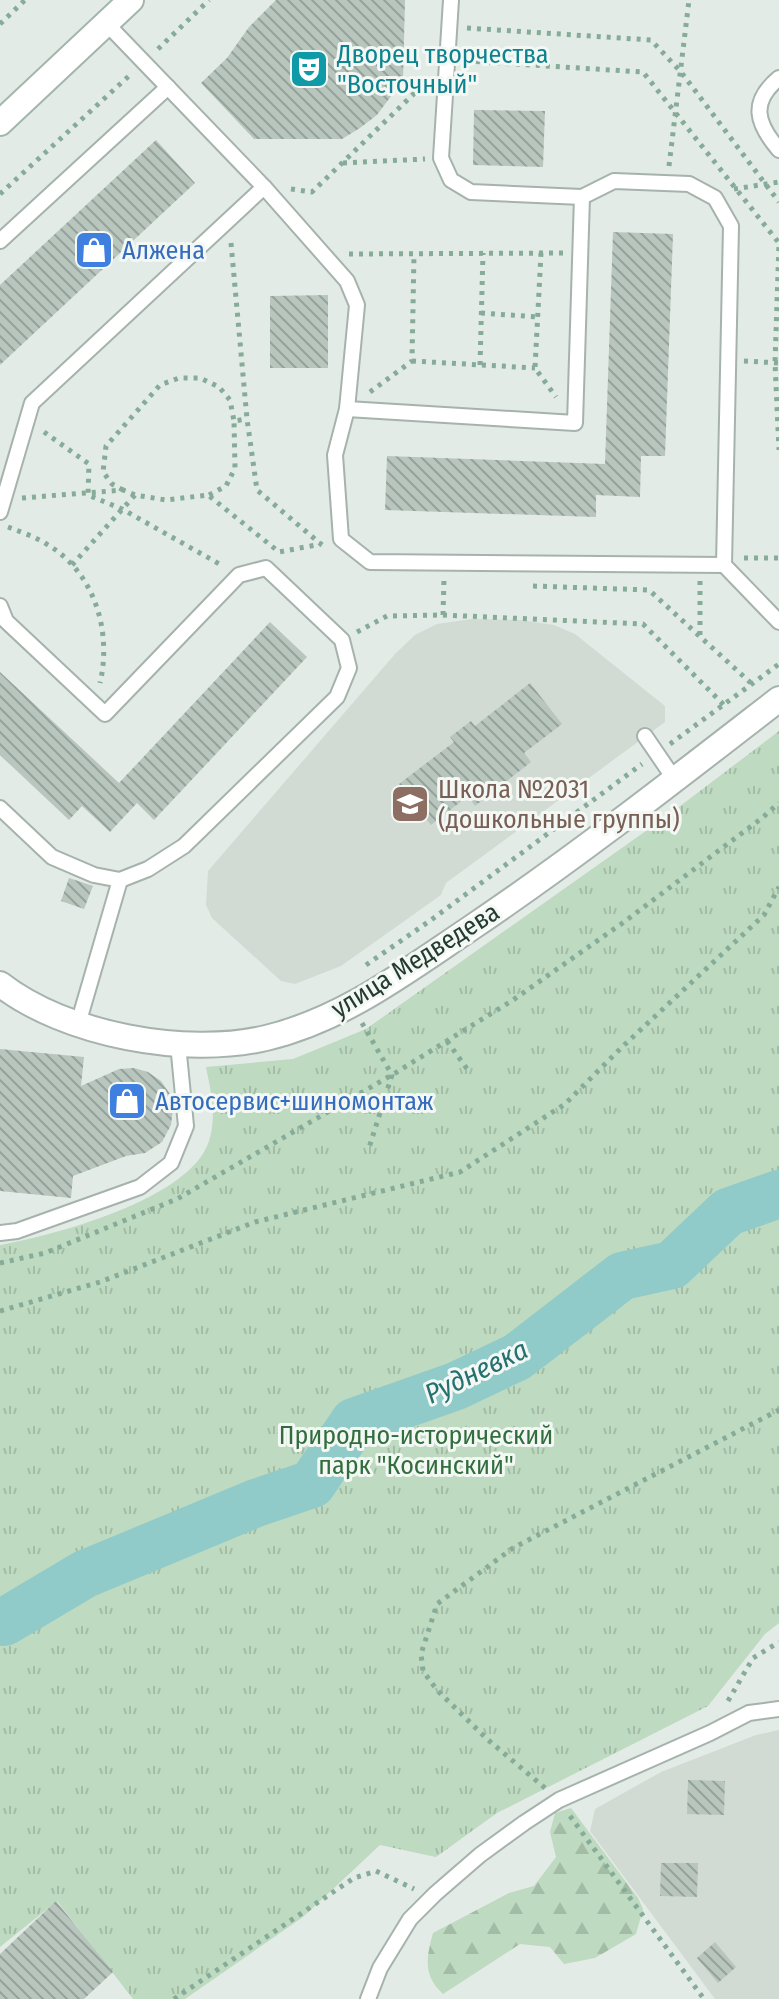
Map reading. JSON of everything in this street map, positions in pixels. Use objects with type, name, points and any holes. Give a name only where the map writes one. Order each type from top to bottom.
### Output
[{"type":"street","points":[[0,123],[131,0]]},
{"type":"street","name":"улица Медведева","points":[[0,984],[15,996],[78,1024],[160,1044],[222,1045],[267,1038],[353,1005],[501,908],[779,699]]},
{"type":"lane","points":[[451,0],[441,158],[451,180],[471,192],[582,197],[614,181],[689,184],[715,198],[731,226],[724,561],[779,622]]},
{"type":"lane","points":[[107,24],[264,187],[347,281],[357,305],[347,409],[335,455],[341,539],[370,562],[700,564],[724,561]]},
{"type":"lane","points":[[779,78],[765,90],[758,112],[764,133],[779,150]]},
{"type":"lane","points":[[0,241],[168,87]]},
{"type":"lane","points":[[2,505],[32,403],[264,187]]},
{"type":"lane","points":[[347,409],[575,423],[582,197]]},
{"type":"lane","points":[[0,606],[6,621],[105,714],[239,575],[266,568],[342,640],[349,668],[337,697],[184,846],[148,869],[120,880],[94,875],[52,857],[0,808]]},
{"type":"lane","points":[[645,736],[675,780]]},
{"type":"lane","points":[[78,1024],[120,880]]},
{"type":"lane","points":[[0,1233],[17,1231],[140,1187],[171,1163],[186,1126],[178,1044]]},
{"type":"lane","points":[[368,1999],[380,1968],[410,1919],[480,1855],[559,1800],[749,1713],[779,1709]]},
{"type":"path","points":[[0,24],[25,0]]},
{"type":"path","points":[[0,194],[209,0]]},
{"type":"path","points":[[666,183],[689,0]]},
{"type":"path","points":[[451,27],[651,40],[681,72],[779,202]]},
{"type":"path","points":[[264,187],[312,192],[448,60]]},
{"type":"path","points":[[342,163],[441,158]]},
{"type":"path","points":[[735,188],[779,182]]},
{"type":"path","points":[[228,220],[257,490],[331,554]]},
{"type":"path","points":[[480,365],[483,253]]},
{"type":"path","points":[[541,253],[535,368],[575,423]]},
{"type":"path","points":[[324,255],[580,253]]},
{"type":"path","points":[[412,361],[414,254]]},
{"type":"path","points":[[481,313],[538,317]]},
{"type":"path","points":[[347,409],[412,361],[535,368]]},
{"type":"path","points":[[728,361],[779,363]]},
{"type":"path","points":[[179,378],[200,378],[219,387],[230,400],[234,421],[235,468],[226,486],[208,495],[166,500],[135,495],[112,484],[103,472],[106,446],[160,385],[179,378]]},
{"type":"path","points":[[27,419],[89,464],[88,495]]},
{"type":"path","points":[[234,421],[247,419]]},
{"type":"path","points":[[2,505],[123,490]]},
{"type":"path","points":[[88,495],[122,509],[239,575]]},
{"type":"path","points":[[72,565],[135,495]]},
{"type":"path","points":[[208,495],[279,552],[321,544]]},
{"type":"path","points":[[0,523],[49,545],[72,565],[96,598],[103,634],[104,667],[95,704]]},
{"type":"path","points":[[724,561],[779,558]]},
{"type":"path","points":[[443,615],[444,563]]},
{"type":"path","points":[[700,564],[700,636]]},
{"type":"path","points":[[430,583],[459,583]]},
{"type":"path","points":[[523,586],[649,590],[752,684]]},
{"type":"path","points":[[342,640],[387,616],[443,615],[643,624],[724,705]]},
{"type":"path","points":[[359,969],[431,920],[779,664]]},
{"type":"path","points":[[0,1263],[45,1253],[177,1199],[392,1075],[513,1000],[624,922],[779,803]]},
{"type":"path","points":[[0,1311],[100,1282],[255,1222],[460,1172],[565,1104],[764,915],[779,887]]},
{"type":"path","points":[[353,1005],[392,1075],[368,1151]]},
{"type":"path","points":[[447,1041],[470,1073]]},
{"type":"path","points":[[704,1999],[559,1800],[487,1739],[437,1690],[423,1671],[421,1654],[437,1604],[513,1548],[779,1410]]},
{"type":"path","points":[[710,1733],[753,1658],[779,1642]]},
{"type":"path","points":[[174,1999],[354,1878],[376,1871],[414,1889],[435,1894]]},
{"type":"shaded area","name":"Школа №2031 (дошкольные группы)","points":[[472,619],[520,620],[554,625],[575,634],[665,706],[665,722],[446,883],[441,895],[341,966],[295,984],[281,981],[212,918],[206,905],[208,871],[395,654],[415,635],[437,624]]},
{"type":"shaded area","points":[[779,1730],[779,1999],[715,1999],[590,1831],[595,1809],[661,1772],[756,1735]]},
{"type":"green space","name":"Природно-исторический парк \"Косинский\"","points":[[779,731],[779,1623],[765,1634],[708,1706],[497,1813],[436,1857],[380,1845],[303,1917],[185,1999],[133,1999],[57,1901],[0,1947],[0,1245],[86,1223],[149,1197],[176,1180],[197,1162],[209,1141],[213,1113],[206,1067],[293,1059],[366,1029],[667,816]]},
{"type":"green space","points":[[571,1808],[638,1898],[643,1909],[636,1934],[595,1958],[564,1964],[550,1947],[520,1944],[443,1994],[429,1973],[433,1933],[509,1893],[534,1886],[556,1857],[550,1832],[555,1813]]},
{"type":"building","name":"Дворец творчества \"Восточный\"","points":[[276,0],[405,0],[403,80],[377,115],[342,139],[254,139],[201,83],[227,58],[249,27]]},
{"type":"building","points":[[474,110],[545,111],[543,167],[473,165]]},
{"type":"building","points":[[156,140],[195,183],[0,365],[0,285]]},
{"type":"building","points":[[613,232],[673,234],[665,456],[641,456],[640,497],[596,495],[596,517],[385,510],[387,456],[605,464]]},
{"type":"building","points":[[328,295],[328,368],[270,368],[270,296]]},
{"type":"building","points":[[270,622],[307,657],[154,820],[137,803],[110,832],[82,806],[69,820],[0,755],[0,672],[119,783]]},
{"type":"building","points":[[530,683],[562,724],[524,753],[531,762],[475,806],[468,796],[431,825],[399,784],[454,742],[450,737],[471,721],[475,726]]},
{"type":"building","points":[[69,878],[93,886],[84,909],[61,901]]},
{"type":"building","points":[[0,1049],[84,1057],[81,1086],[119,1069],[134,1068],[148,1072],[161,1081],[170,1094],[173,1109],[171,1125],[162,1142],[145,1153],[126,1156],[73,1176],[71,1198],[0,1191]]},
{"type":"building","points":[[688,1780],[725,1781],[724,1815],[687,1814]]},
{"type":"building","points":[[661,1863],[698,1863],[697,1897],[660,1896]]},
{"type":"building","points":[[56,1901],[113,1972],[84,1999],[0,1999],[0,1954]]},
{"type":"building","points":[[715,1942],[736,1967],[718,1983],[697,1958]]},
{"type":"waterway","name":"Рудневка","points":[[0,1621],[4,1622],[85,1574],[256,1503],[312,1484],[354,1422],[456,1386],[517,1357],[622,1276],[672,1265],[728,1212],[779,1194]]},
{"type":"place","name":"Дворец творчества \"Восточный\"","points":[[309,69]]},
{"type":"place","name":"Алжена","points":[[94,250]]},
{"type":"place","name":"Школа №2031 (дошкольные группы)","points":[[410,804]]},
{"type":"place","name":"Автосервис+шиномонтаж","points":[[127,1101]]}]
